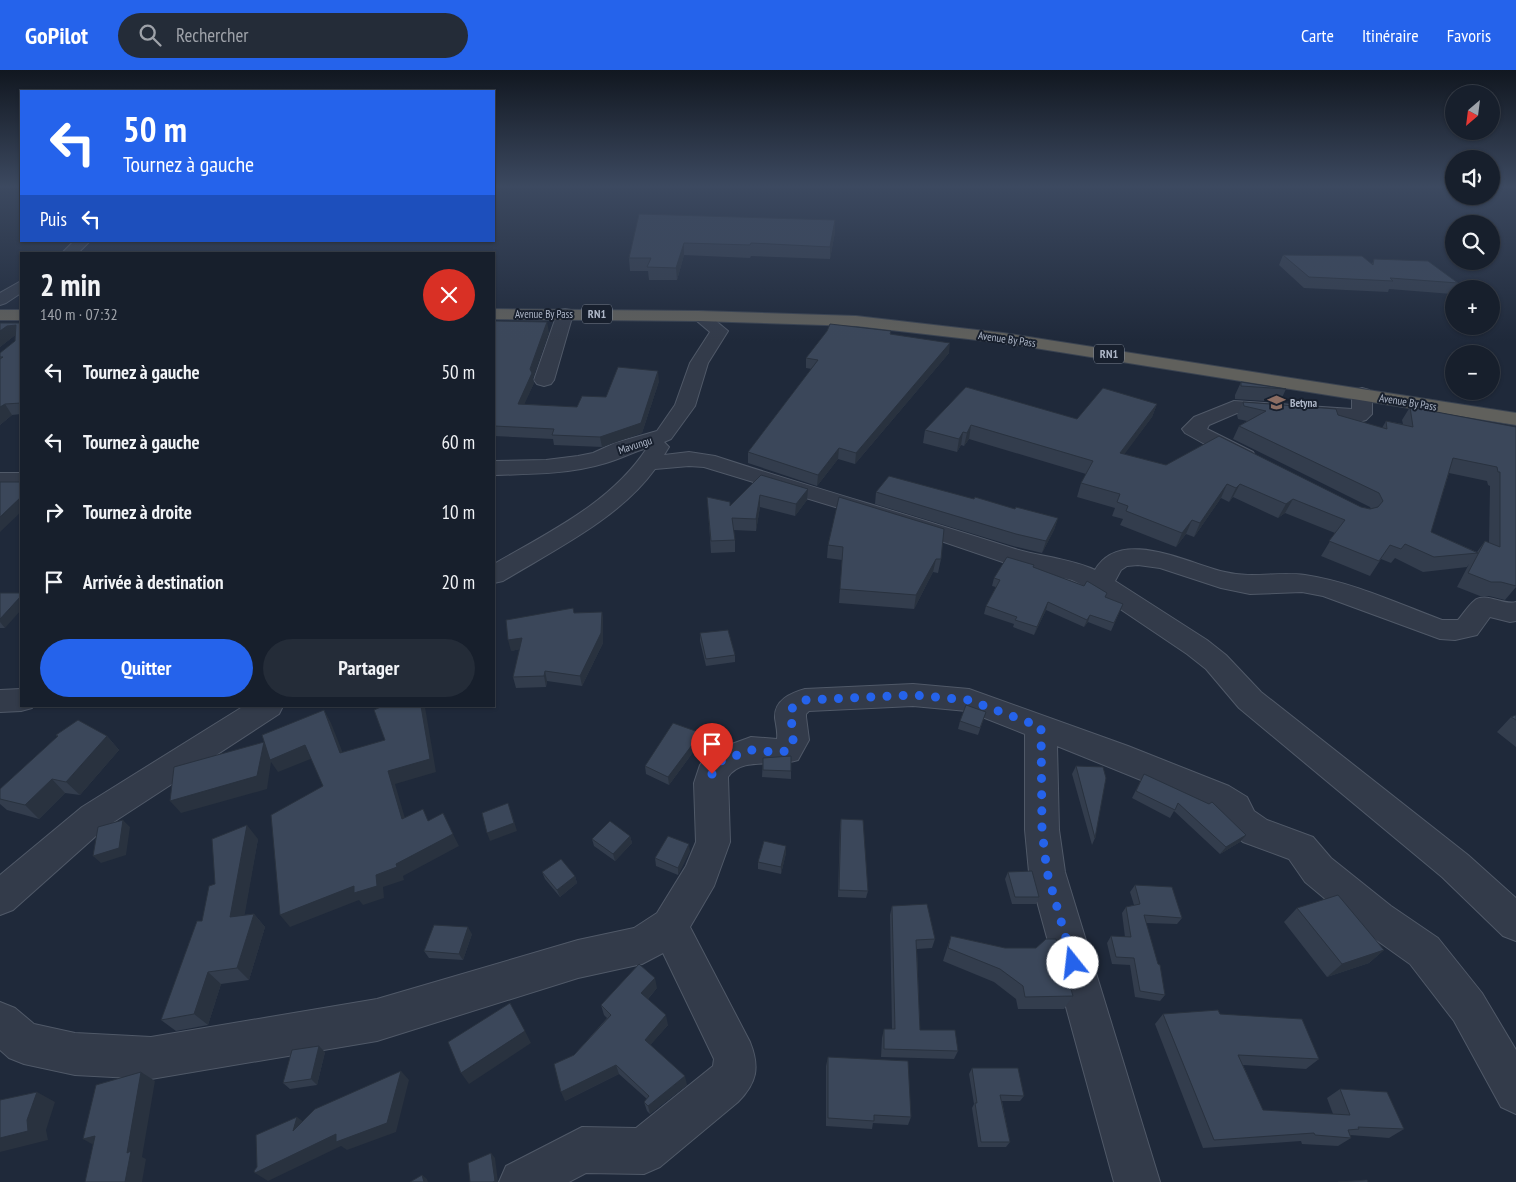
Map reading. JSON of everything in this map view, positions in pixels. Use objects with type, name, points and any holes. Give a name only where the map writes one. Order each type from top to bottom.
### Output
[{"type":"highway","name":"Avenue By Pass","points":[[495,314],[699,316],[856,321],[929,328],[1516,419]]},
{"type":"highway","points":[[0,315],[20,315]]},
{"type":"street","points":[[70,252],[83,242]]},
{"type":"street","points":[[0,300],[20,287]]},
{"type":"street","points":[[544,380],[565,314]]},
{"type":"street","name":"Mavungu","points":[[495,468],[546,467],[578,463],[600,458],[623,448],[664,435],[685,406],[699,363],[719,331],[699,316]]},
{"type":"street","points":[[1264,467],[1192,429],[1199,425],[1201,421],[1234,407],[1359,416],[1362,414],[1362,394]]},
{"type":"street","points":[[495,574],[593,515],[622,491],[649,463],[664,435]]},
{"type":"street","points":[[649,463],[689,459],[707,461],[896,518],[1029,562],[1080,573],[1101,584],[1204,652],[1216,662],[1250,700],[1455,866],[1516,923]]},
{"type":"street","points":[[0,480],[20,480]]},
{"type":"street","points":[[1101,584],[1111,565],[1121,559],[1138,556],[1164,561],[1221,580],[1250,585],[1302,583],[1328,588],[1440,629],[1455,630],[1467,628],[1484,606],[1510,613],[1516,611]]},
{"type":"street","points":[[0,1024],[24,1043],[75,1054],[151,1058],[377,1020],[578,960],[642,945],[670,926],[701,874],[713,842],[710,783],[712,774],[721,761],[751,750],[788,751],[793,740],[790,712],[795,704],[805,700],[913,695],[969,700],[1117,755],[1217,796],[1235,807],[1242,821],[1255,830],[1300,848],[1318,870],[1378,919],[1424,951],[1468,1006],[1516,1092]]},
{"type":"street","points":[[0,701],[20,700]]},
{"type":"street","points":[[0,898],[94,818],[266,707]]},
{"type":"street","points":[[1041,727],[1042,830],[1047,872],[1137,1182]]},
{"type":"street","points":[[522,1182],[582,1150],[644,1151],[734,1076],[735,1057],[670,926]]},
{"type":"building","points":[[634,238],[832,238],[830,247],[751,243],[750,245],[684,243],[676,268],[647,267],[651,258],[629,258]]},
{"type":"building","points":[[1283,255],[1362,256],[1373,265],[1374,259],[1428,261],[1454,280],[1445,280],[1445,282],[1390,278],[1393,281],[1309,277]]},
{"type":"building","points":[[495,321],[547,322],[530,369],[532,373],[518,404],[577,407],[582,396],[606,397],[618,367],[658,371],[641,423],[600,437],[552,435],[554,429],[495,426]]},
{"type":"building","points":[[0,323],[20,323],[20,403],[5,404],[0,407],[0,359],[3,357],[0,357],[0,353],[15,341],[16,325],[7,326],[0,331]]},
{"type":"building","points":[[830,324],[891,331],[890,334],[950,343],[856,453],[839,448],[818,475],[748,452],[818,360],[806,358],[827,331]]},
{"type":"building","points":[[1241,382],[1286,389],[1241,386]]},
{"type":"building","points":[[966,387],[1077,419],[1103,388],[1157,404],[1120,453],[1166,465],[1219,436],[1361,507],[1370,509],[1378,507],[1383,501],[1379,493],[1239,426],[1266,411],[1244,406],[1243,402],[1336,409],[1338,415],[1387,429],[1386,421],[1413,427],[1410,407],[1516,427],[1516,586],[1501,582],[1491,582],[1468,573],[1485,541],[1500,547],[1500,472],[1498,472],[1497,467],[1453,458],[1431,532],[1478,553],[1434,557],[1405,544],[1401,549],[1390,545],[1379,561],[1329,541],[1345,520],[1293,499],[1286,504],[1240,484],[1236,488],[1227,484],[1200,523],[1192,520],[1182,533],[1126,511],[1128,506],[1117,502],[1120,494],[1081,483],[1093,461],[971,425],[967,433],[963,432],[959,439],[925,430]]},
{"type":"building","points":[[761,475],[808,489],[796,504],[760,495],[756,519],[732,518],[735,540],[711,541],[707,497],[730,502],[730,506]]},
{"type":"building","points":[[889,476],[974,499],[975,497],[1015,509],[1016,507],[1058,518],[1046,541],[1016,534],[876,492]]},
{"type":"building","points":[[0,482],[20,482],[20,498],[0,517]]},
{"type":"building","points":[[839,497],[944,529],[941,559],[936,559],[916,595],[840,589],[843,547],[828,545]]},
{"type":"building","points":[[1007,557],[1034,565],[1033,567],[1084,586],[1087,581],[1107,593],[1105,597],[1123,604],[1114,623],[1090,615],[1087,620],[1048,602],[1037,627],[1015,620],[1017,617],[986,606],[1000,580],[994,578]]},
{"type":"building","points":[[0,593],[20,593],[20,597],[0,619]]},
{"type":"building","points":[[573,608],[574,613],[602,612],[601,633],[580,676],[545,671],[544,676],[513,677],[522,638],[508,640],[506,620]]},
{"type":"building","points":[[728,630],[735,655],[706,659],[700,633]]},
{"type":"building","points":[[966,705],[986,712],[980,728],[960,721]]},
{"type":"building","points":[[381,707],[421,707],[430,759],[388,771],[402,819],[423,809],[428,821],[443,813],[453,834],[396,864],[397,867],[376,875],[377,886],[354,893],[354,886],[280,915],[271,815],[323,786],[305,745],[270,760],[262,735],[324,710],[340,753],[385,740],[374,710]]},
{"type":"building","points":[[78,720],[107,736],[66,782],[52,779],[25,805],[0,799],[0,789],[58,736],[56,735]]},
{"type":"building","points":[[673,723],[701,733],[668,777],[645,766]]},
{"type":"building","points":[[264,742],[257,776],[170,801],[174,767]]},
{"type":"building","points":[[791,756],[791,771],[763,770],[763,758]]},
{"type":"building","points":[[1076,766],[1103,767],[1106,778],[1095,838]]},
{"type":"building","points":[[1144,774],[1209,804],[1212,802],[1246,835],[1226,847],[1178,803],[1175,810],[1136,791]]},
{"type":"building","points":[[508,803],[514,823],[487,833],[482,813]]},
{"type":"building","points":[[841,819],[863,820],[868,891],[839,890]]},
{"type":"building","points":[[123,820],[119,848],[93,856],[98,827]]},
{"type":"building","points":[[610,821],[630,836],[613,854],[592,839]]},
{"type":"building","points":[[247,825],[230,917],[254,914],[237,968],[208,972],[194,1014],[161,1020],[197,921],[202,921],[209,886],[215,884],[212,839]]},
{"type":"building","points":[[668,836],[689,844],[678,868],[655,858]]},
{"type":"building","points":[[764,841],[786,846],[781,867],[758,862]]},
{"type":"building","points":[[561,859],[575,876],[557,890],[542,872]]},
{"type":"building","points":[[1032,871],[1039,897],[1015,897],[1008,872]]},
{"type":"building","points":[[1135,885],[1172,887],[1182,918],[1144,915],[1158,964],[1160,965],[1165,995],[1140,991],[1134,958],[1116,957],[1111,936],[1131,937],[1126,907],[1140,904]]},
{"type":"building","points":[[1338,895],[1384,950],[1342,964],[1297,908]]},
{"type":"building","points":[[927,904],[935,939],[916,940],[920,1030],[955,1030],[958,1051],[884,1049],[884,1029],[895,1029],[892,906]]},
{"type":"building","points":[[434,925],[468,927],[459,954],[424,951]]},
{"type":"building","points":[[951,936],[1005,948],[1036,948],[1046,939],[1056,939],[1073,996],[1025,997],[1023,986],[1000,969],[948,948]]},
{"type":"building","points":[[639,964],[655,978],[641,993],[666,1015],[645,1040],[685,1076],[648,1106],[644,1102],[649,1096],[616,1065],[561,1092],[554,1064],[574,1055],[611,1015],[601,1005]]},
{"type":"building","points":[[510,1003],[525,1031],[461,1073],[448,1042]]},
{"type":"building","points":[[1218,1010],[1220,1014],[1302,1019],[1319,1059],[1238,1055],[1263,1110],[1350,1115],[1340,1089],[1387,1092],[1404,1129],[1358,1127],[1359,1129],[1348,1130],[1351,1138],[1315,1135],[1314,1133],[1214,1140],[1163,1014]]},
{"type":"building","points":[[319,1046],[311,1079],[283,1083],[292,1050]]},
{"type":"building","points":[[828,1057],[908,1061],[911,1117],[874,1115],[874,1121],[828,1118]]},
{"type":"building","points":[[972,1068],[1018,1068],[1024,1096],[1000,1095],[1010,1142],[981,1142]]},
{"type":"building","points":[[401,1071],[387,1123],[336,1142],[336,1134],[255,1173],[254,1171],[257,1167],[256,1135],[297,1117],[293,1131],[315,1109]]},
{"type":"building","points":[[141,1072],[127,1153],[131,1151],[125,1182],[85,1182],[95,1136],[83,1139],[96,1085]]},
{"type":"building","points":[[37,1092],[27,1120],[28,1131],[0,1138],[0,1100]]},
{"type":"building","points":[[491,1153],[495,1181],[470,1182],[468,1163]]},
{"type":"building","points":[[422,1175],[424,1182],[410,1182]]},
{"type":"building","points":[[1367,1180],[1368,1182],[1338,1182]]},
{"type":"place","name":"Betyna","points":[[1276,403]]},
{"type":"route","points":[[712,774],[721,761],[751,750],[788,751],[793,740],[790,712],[795,704],[805,700],[913,695],[969,700],[1041,727],[1042,830],[1047,872],[1073,963]]}]
